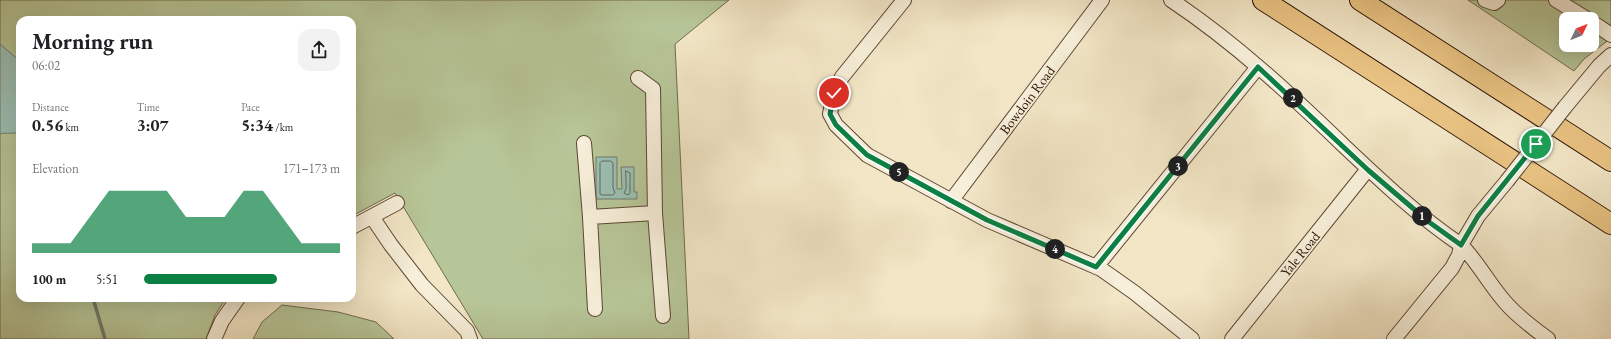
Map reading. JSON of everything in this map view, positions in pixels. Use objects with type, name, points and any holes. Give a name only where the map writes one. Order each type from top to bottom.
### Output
[{"type":"highway","points":[[1263,0],[1611,224]]},
{"type":"highway","points":[[1360,0],[1611,161]]},
{"type":"street","points":[[904,0],[842,77],[834,93],[830,114],[836,125],[867,155],[951,201],[987,220],[1096,267],[1135,293],[1192,339]]},
{"type":"street","name":"Bowdoin Road","points":[[951,201],[1102,0]]},
{"type":"street","points":[[1171,0],[1200,20],[1258,67],[1368,170],[1429,222],[1461,245],[1506,303],[1548,339]]},
{"type":"street","points":[[1556,0],[1576,12]]},
{"type":"street","points":[[1599,27],[1611,35]]},
{"type":"street","points":[[1394,339],[1452,268],[1459,255],[1461,245],[1478,216],[1599,66],[1611,55]]},
{"type":"street","points":[[1096,267],[1258,67]]},
{"type":"street","points":[[638,78],[653,89],[655,213],[663,316]]},
{"type":"street","points":[[584,143],[595,309]]},
{"type":"street","name":"Yale Road","points":[[1232,339],[1368,170]]},
{"type":"street","points":[[356,225],[398,203]]},
{"type":"street","points":[[590,217],[655,213]]},
{"type":"street","points":[[372,217],[391,245],[422,285],[467,331],[470,339]]},
{"type":"street","points":[[214,339],[222,321],[235,302]]},
{"type":"green space","points":[[0,0],[729,0],[675,44],[689,339],[483,339],[395,193],[356,214],[356,16],[16,16],[16,302],[223,302],[215,315],[206,339],[0,339]]},
{"type":"green space","points":[[1468,0],[1611,0],[1611,38],[1599,47],[1599,12],[1559,12],[1559,52],[1593,52],[1584,59],[1574,71]]},
{"type":"green space","points":[[282,305],[338,312],[376,322],[394,339],[253,339],[262,322]]},
{"type":"water","points":[[0,44],[16,58],[16,133],[0,134]]},
{"type":"water","points":[[596,157],[617,157],[617,189],[622,189],[621,167],[634,167],[634,192],[637,192],[637,199],[596,199]]},
{"type":"waterway","points":[[94,302],[105,339]]},
{"type":"route","points":[[834,93],[830,114],[836,125],[867,155],[987,220],[1096,267],[1258,67],[1368,170],[1429,222],[1461,245],[1478,216],[1536,144]]}]
